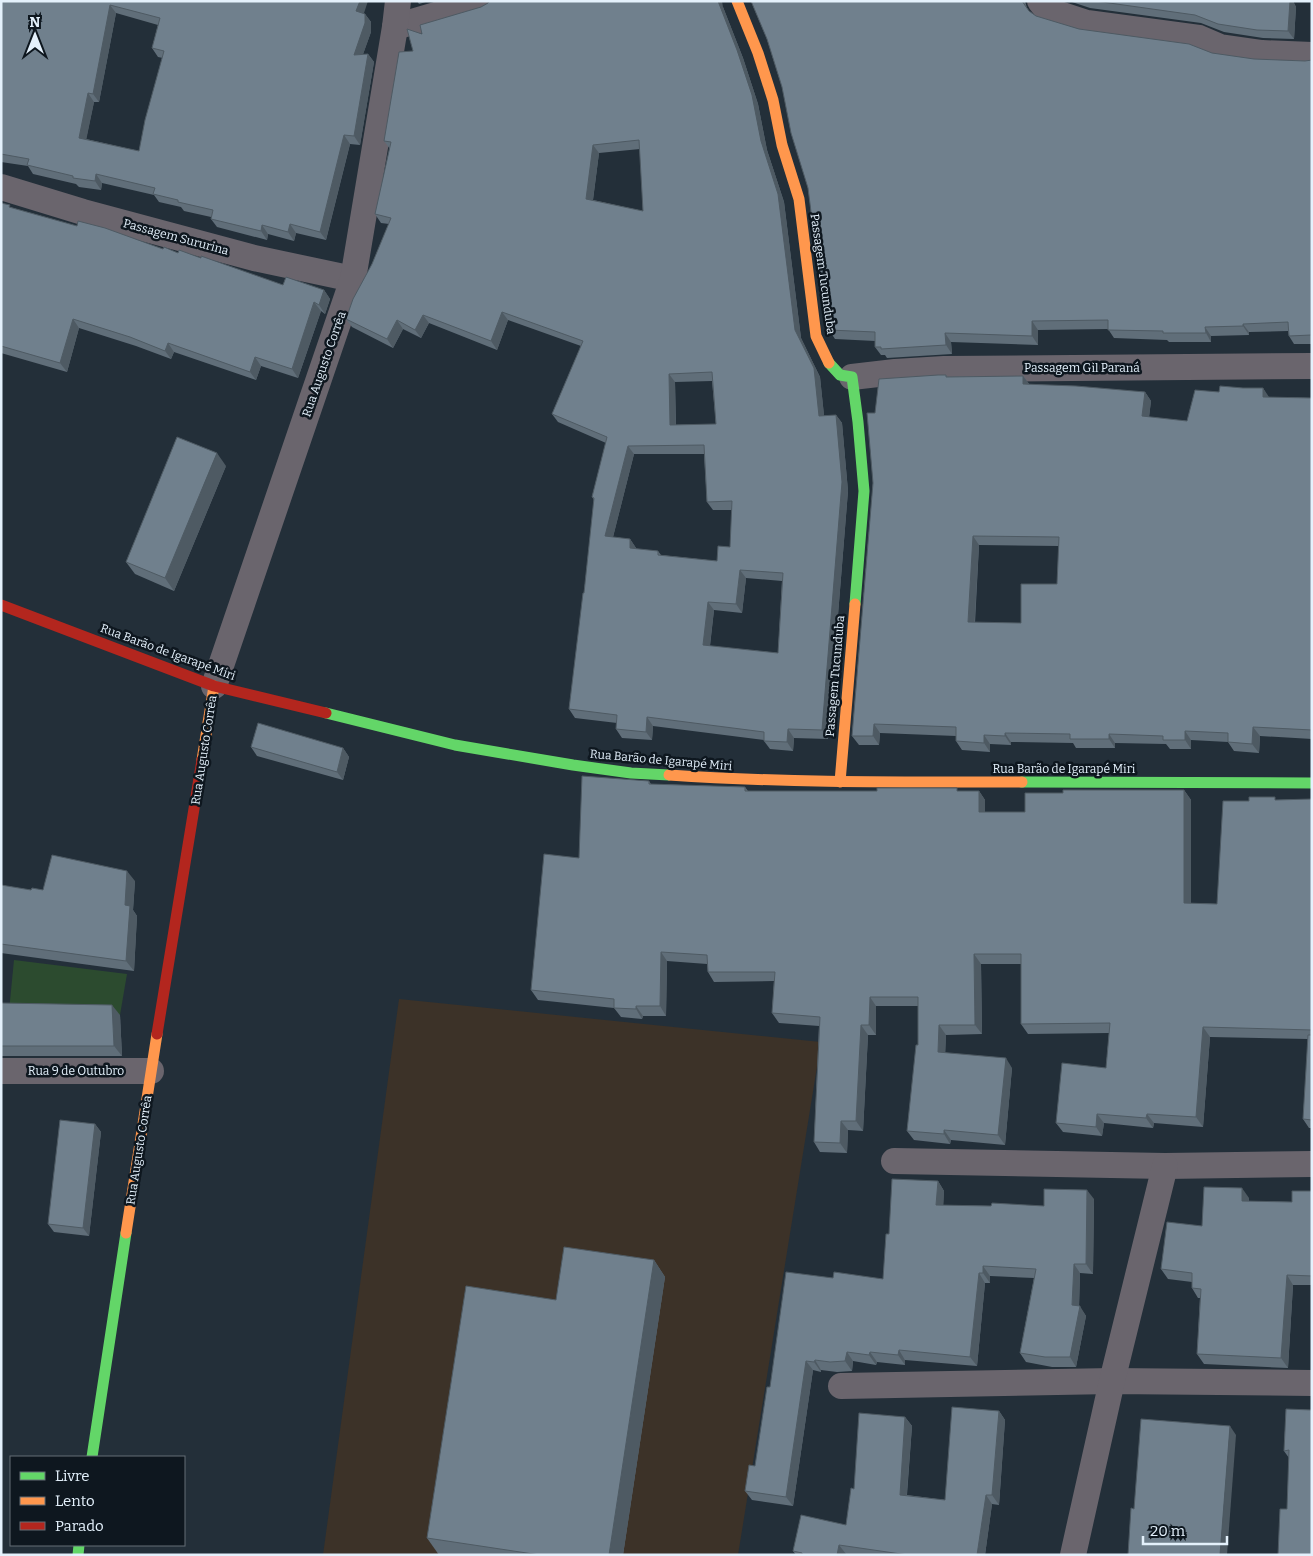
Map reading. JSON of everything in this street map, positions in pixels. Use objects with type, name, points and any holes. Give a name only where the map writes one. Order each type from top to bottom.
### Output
[{"type":"street","name":"Rua Augusto Corrêa","points":[[92,1456],[151,1071],[214,686],[353,279],[398,1]]},
{"type":"street","points":[[395,27],[483,1]]},
{"type":"street","name":"Passagem Tucunduba","points":[[737,1],[758,53],[773,100],[782,145],[799,199],[816,336],[830,366],[840,375],[852,378],[858,422],[864,490],[840,782]]},
{"type":"street","points":[[1040,1],[1047,10],[1087,22],[1199,38],[1220,47],[1262,53],[1312,55]]},
{"type":"street","name":"Passagem Sururina","points":[[1,187],[83,212],[245,255],[353,279]]},
{"type":"street","name":"Passagem Gil Paraná","points":[[852,378],[895,372],[944,369],[1312,366]]},
{"type":"street","name":"Rua Barão de Igarapé Miri","points":[[1,604],[214,686],[455,745],[631,773],[738,780],[840,782],[1312,783]]},
{"type":"street","name":"Rua 9 de Outubro","points":[[1,1071],[151,1071]]},
{"type":"street","points":[[894,1161],[1165,1166],[1312,1164]]},
{"type":"street","points":[[1074,1555],[1112,1381],[1165,1166]]},
{"type":"street","points":[[841,1386],[1112,1381],[1312,1383]]},
{"type":"shaded area","points":[[399,999],[821,1042],[738,1555],[323,1555]]},
{"type":"green space","points":[[14,960],[127,974],[120,1015],[9,1011]]},
{"type":"building","points":[[1,1],[360,1],[356,11],[365,14],[365,23],[354,55],[368,54],[354,136],[344,135],[320,232],[290,224],[288,232],[262,225],[261,231],[211,219],[213,210],[153,194],[155,188],[96,174],[95,181],[73,178],[73,176],[27,165],[29,159],[1,154]],"holes":[[[110,5],[160,18],[152,48],[164,51],[145,120],[139,151],[79,138],[88,93],[93,94]]]},
{"type":"building","points":[[489,1],[718,1],[752,95],[761,141],[778,194],[795,330],[814,368],[819,416],[836,415],[842,482],[822,730],[788,729],[787,742],[764,741],[764,732],[647,717],[646,732],[616,729],[617,715],[569,709],[584,593],[594,498],[592,497],[607,437],[552,414],[583,341],[502,312],[491,341],[423,315],[415,330],[397,320],[387,339],[346,319],[353,299],[372,264],[391,218],[375,214],[391,142],[384,141],[399,52],[413,51],[407,29],[422,34],[420,25],[481,7]],"holes":[[[639,140],[643,211],[586,199],[593,145]],[[712,372],[716,424],[670,425],[669,374]],[[704,445],[707,502],[732,501],[730,547],[718,546],[717,561],[658,555],[658,551],[630,548],[630,539],[605,536],[628,446]],[[740,570],[783,573],[778,653],[703,645],[708,602],[736,604]]]},
{"type":"building","points":[[751,1],[1022,1],[1029,11],[1036,16],[1079,29],[1189,44],[1212,53],[1254,59],[1312,60],[1311,335],[1289,336],[1288,322],[1205,327],[1206,333],[1163,333],[1163,331],[1108,330],[1108,320],[1032,321],[1032,336],[945,333],[946,345],[881,349],[881,347],[875,347],[875,332],[829,330],[825,323],[808,188],[791,133],[782,87],[767,39]]},
{"type":"building","points":[[1095,1],[1290,1],[1288,31],[1257,30],[1218,24],[1195,15]]},
{"type":"building","points":[[1,203],[10,205],[9,207],[77,226],[78,221],[105,228],[163,249],[164,247],[178,253],[179,250],[201,258],[201,256],[283,285],[286,277],[324,290],[319,305],[314,302],[292,369],[255,357],[250,372],[168,343],[165,351],[130,337],[73,319],[60,363],[1,346]]},
{"type":"building","points":[[938,375],[946,375],[946,377],[1023,376],[1023,384],[1145,392],[1142,416],[1187,421],[1195,390],[1219,392],[1220,386],[1263,388],[1263,397],[1312,398],[1312,730],[1253,727],[1252,744],[1228,742],[1228,733],[1185,731],[1185,740],[1163,740],[1163,736],[1109,734],[1109,739],[1070,739],[1070,734],[1005,733],[1005,736],[984,735],[984,743],[956,741],[956,727],[874,724],[873,736],[852,736],[873,483],[867,413],[875,413],[879,379]],"holes":[[[973,536],[1059,537],[1057,584],[1021,584],[1021,623],[968,622]]]},
{"type":"building","points":[[177,437],[217,453],[165,578],[126,562]]},
{"type":"building","points":[[258,723],[343,748],[337,772],[251,747]]},
{"type":"building","points":[[582,776],[649,781],[649,784],[745,787],[745,791],[877,791],[877,788],[957,788],[957,791],[979,791],[979,812],[1025,812],[1025,793],[1063,793],[1063,790],[1184,790],[1184,903],[1217,904],[1223,801],[1249,801],[1249,797],[1275,797],[1275,800],[1312,799],[1312,1030],[1203,1027],[1196,1117],[1147,1114],[1146,1118],[1097,1114],[1096,1127],[1056,1123],[1062,1063],[1106,1068],[1110,1023],[1021,1024],[1021,954],[974,954],[975,1025],[939,1025],[938,1052],[1006,1058],[998,1135],[944,1130],[944,1134],[907,1131],[916,1045],[918,1045],[918,997],[870,997],[869,1025],[861,1025],[856,1121],[841,1121],[840,1143],[814,1142],[820,1017],[772,1013],[775,972],[708,972],[707,955],[661,952],[660,1006],[636,1006],[636,1009],[614,1008],[614,999],[531,990],[544,854],[579,858]]},
{"type":"building","points":[[52,855],[127,871],[125,905],[130,906],[126,961],[1,944],[1,885],[43,890]]},
{"type":"building","points":[[1,1003],[112,1005],[114,1046],[1,1046]]},
{"type":"building","points":[[1308,1035],[1312,1035],[1312,1120],[1303,1119]]},
{"type":"building","points":[[60,1120],[95,1124],[83,1228],[48,1224]]},
{"type":"building","points":[[892,1179],[938,1181],[936,1205],[991,1206],[992,1203],[1044,1206],[1044,1189],[1087,1190],[1086,1264],[1074,1264],[1072,1305],[1080,1306],[1070,1357],[1045,1357],[1020,1353],[1036,1269],[983,1266],[983,1273],[979,1273],[970,1357],[899,1350],[898,1355],[870,1352],[869,1355],[847,1352],[845,1361],[806,1361],[786,1497],[745,1491],[749,1465],[755,1466],[767,1387],[770,1387],[786,1272],[833,1278],[834,1272],[883,1279],[886,1234],[889,1234]]},
{"type":"building","points":[[1204,1187],[1242,1188],[1242,1201],[1292,1202],[1292,1191],[1312,1191],[1312,1276],[1287,1275],[1281,1358],[1197,1354],[1201,1289],[1192,1288],[1192,1273],[1161,1269],[1167,1222],[1202,1226]]},
{"type":"building","points":[[564,1247],[654,1260],[609,1555],[540,1555],[427,1538],[466,1286],[556,1300]]},
{"type":"building","points":[[952,1407],[999,1411],[992,1495],[986,1495],[977,1555],[908,1555],[839,1545],[837,1555],[802,1555],[802,1553],[793,1551],[801,1515],[846,1525],[851,1488],[854,1489],[859,1413],[905,1417],[900,1495],[945,1500]]},
{"type":"building","points":[[1286,1409],[1312,1410],[1312,1555],[1278,1555],[1280,1509],[1287,1509],[1289,1450],[1284,1451]]},
{"type":"building","points":[[1141,1419],[1230,1426],[1220,1555],[1128,1555],[1131,1508],[1134,1509]]},
{"type":"traffic: fast","points":[[829,363],[840,375],[852,377],[858,422],[864,491],[855,604]]},
{"type":"traffic: fast","points":[[326,713],[455,745],[573,765],[631,773],[669,775]]},
{"type":"traffic: fast","points":[[1022,782],[1312,783]]},
{"type":"traffic: fast","points":[[92,1456],[126,1233]]},
{"type":"traffic: fast","points":[[78,1555],[79,1546]]},
{"type":"traffic: slow","points":[[737,1],[758,53],[773,100],[782,145],[799,199],[816,336],[829,363]]},
{"type":"traffic: slow","points":[[840,782],[855,604]]},
{"type":"traffic: slow","points":[[202,760],[214,686]]},
{"type":"traffic: slow","points":[[669,775],[801,781],[1022,782]]},
{"type":"traffic: slow","points":[[126,1233],[157,1034]]},
{"type":"traffic: jam","points":[[1,605],[214,686],[326,713]]},
{"type":"traffic: jam","points":[[157,1034],[202,760]]}]
